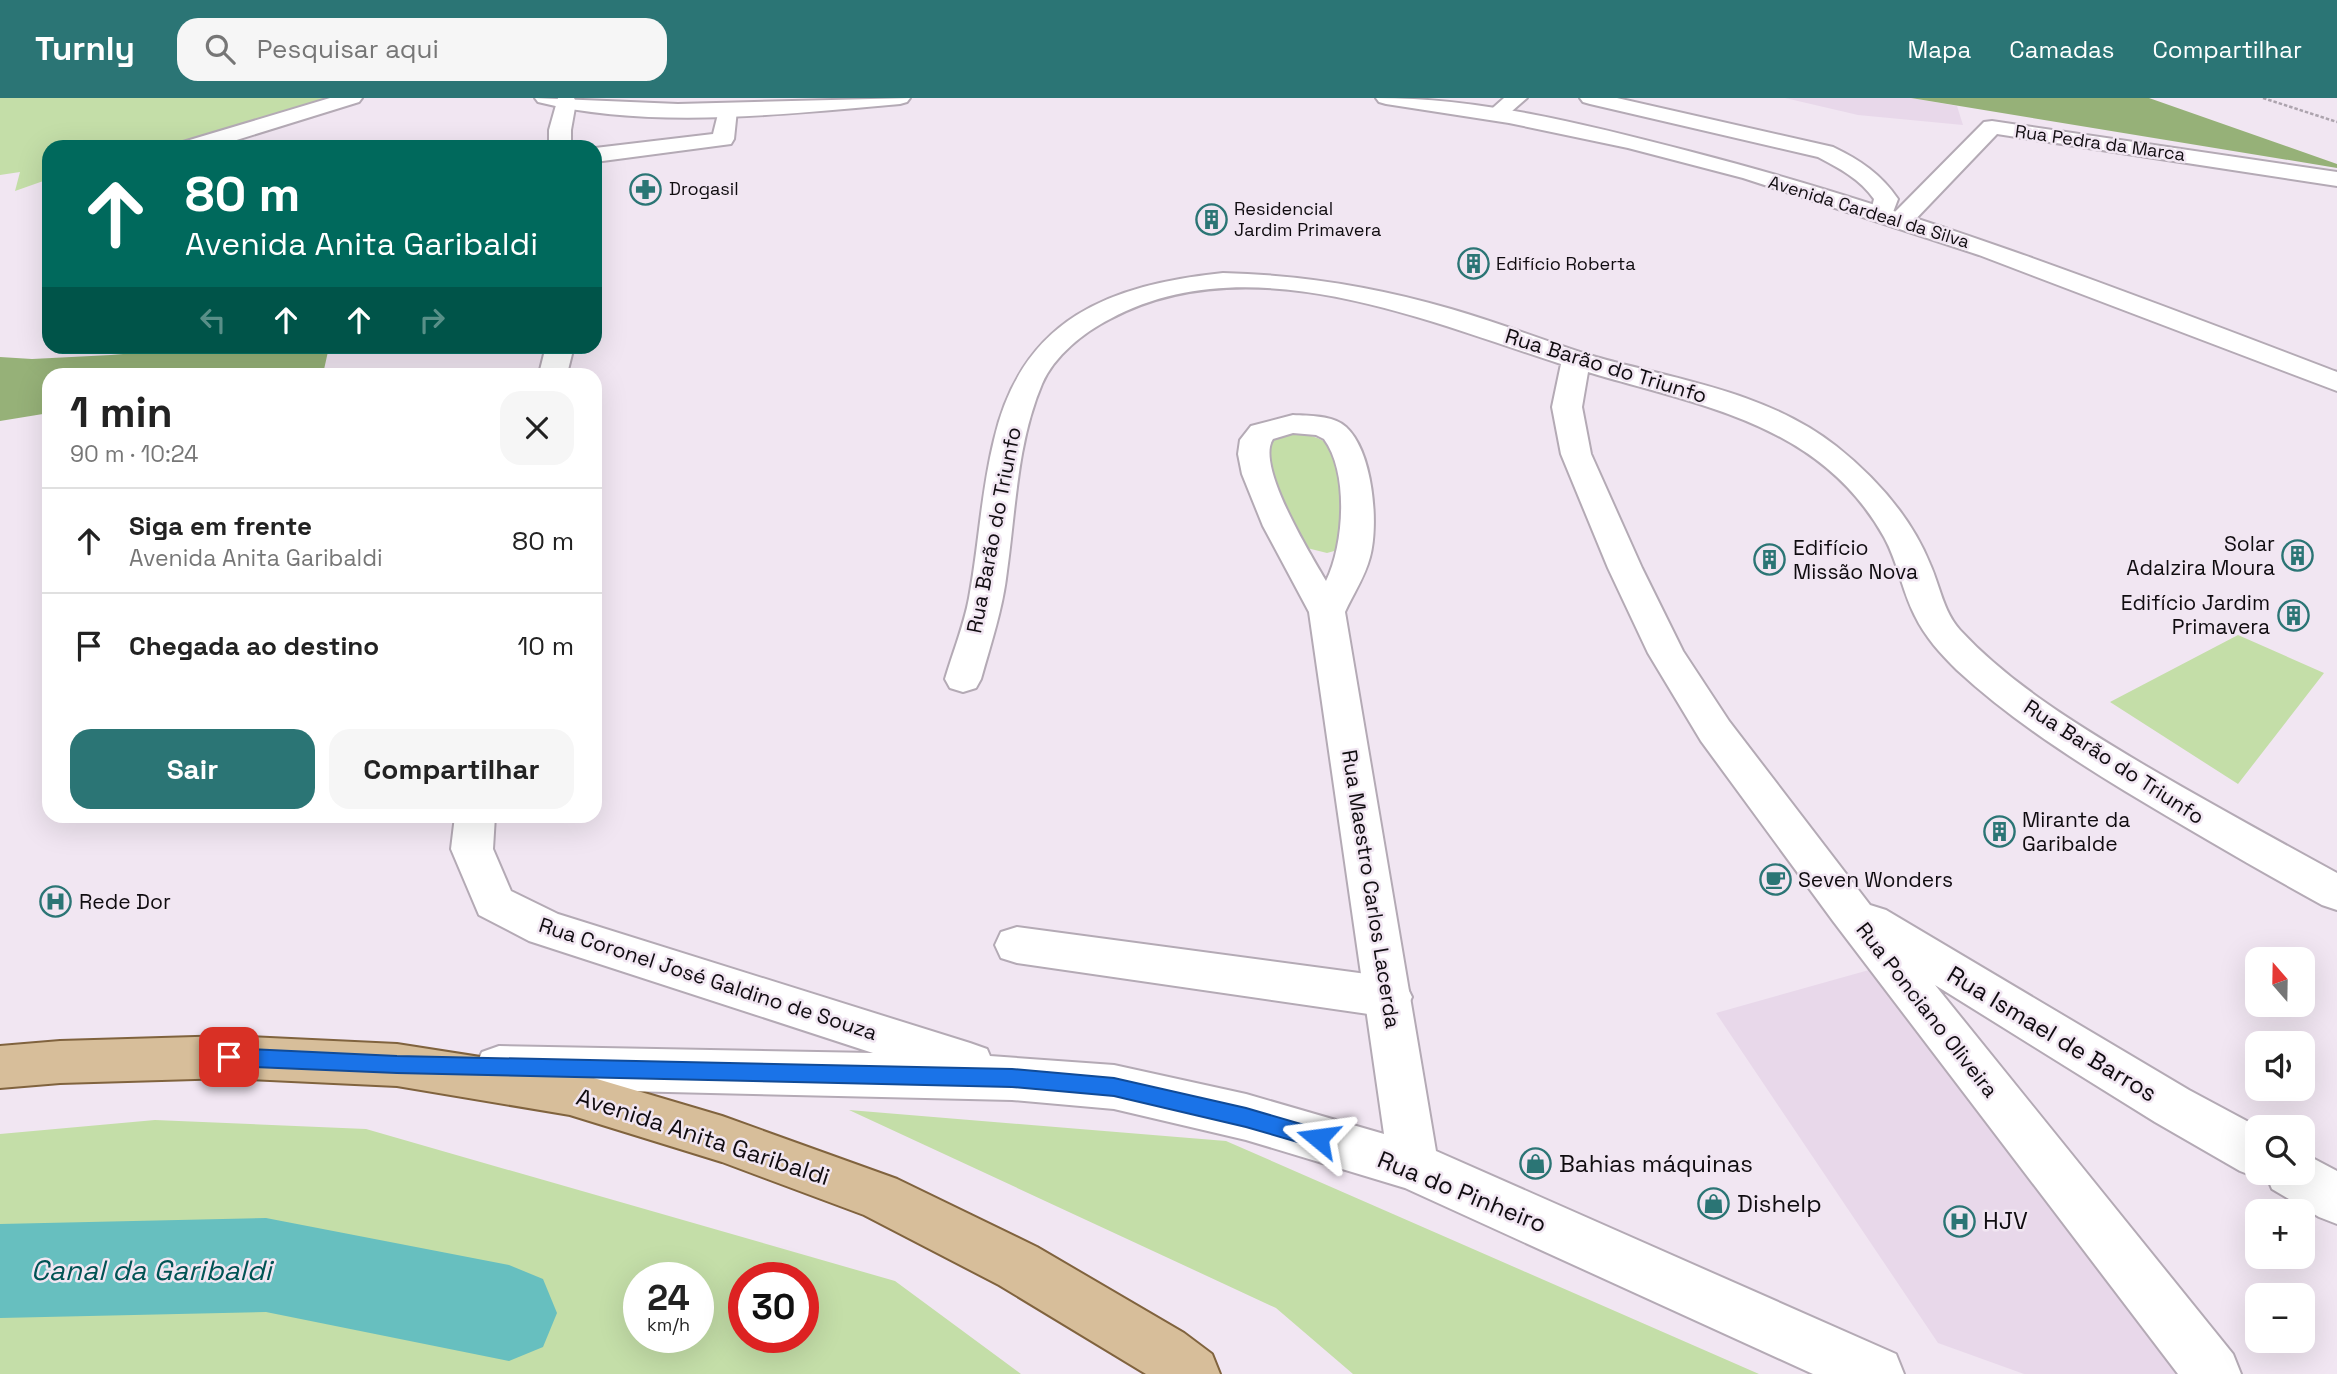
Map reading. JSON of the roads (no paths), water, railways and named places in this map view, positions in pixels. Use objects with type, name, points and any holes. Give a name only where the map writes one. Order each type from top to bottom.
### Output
[{"type":"main road","name":"Avenida Anita Garibaldi","points":[[0,1067],[60,1062],[229,1057],[397,1065],[570,1093],[722,1139],[879,1196],[1018,1266],[1164,1353],[1192,1374]]},
{"type":"street","points":[[214,140],[352,98]]},
{"type":"street","points":[[560,140],[555,100],[618,107],[727,110],[900,98]]},
{"type":"street","name":"Avenida Cardeal da Silva","points":[[1386,98],[1473,104],[1497,114],[1686,157],[1891,218],[1985,248],[2337,382]]},
{"type":"street","points":[[1497,114],[1517,98]]},
{"type":"street","points":[[1590,98],[1825,152],[1853,166],[1876,183],[1886,199],[1891,218]]},
{"type":"street","points":[[602,154],[723,139],[727,110]]},
{"type":"street","name":"Rua Pedra da Marca","points":[[1891,218],[1992,127],[2337,179]]},
{"type":"street","name":"Rua Barão do Triunfo","points":[[963,679],[986,602],[1008,440],[1022,396],[1041,359],[1072,328],[1110,306],[1158,290],[1216,281],[1314,287],[1425,309],[1576,360],[1703,395],[1768,418],[1809,441],[1846,470],[1889,519],[1910,555],[1924,603],[1943,635],[1974,664],[2074,742],[2228,834],[2337,893]]},
{"type":"street","name":"Rua Ponciano Oliveira","points":[[1576,360],[1567,407],[1576,454],[1625,568],[1666,653],[1715,731],[1848,909],[2213,1374]]},
{"type":"street","name":"Rua Maestro Carlos Lacerda","points":[[1327,612],[1354,557],[1358,529],[1349,454],[1333,431],[1315,425],[1293,424],[1270,428],[1256,438],[1251,451],[1256,470],[1288,544],[1327,612],[1389,997],[1413,1166]]},
{"type":"street","name":"Rua Coronel José Galdino de Souza","points":[[474,823],[472,849],[494,903],[545,928],[1012,1078]]},
{"type":"street","name":"Rua Ismael de Barros","points":[[1848,909],[2059,1038],[2245,1146]]},
{"type":"street","points":[[1017,945],[1389,997]]},
{"type":"street","name":"Rua do Pinheiro","points":[[397,1065],[1012,1078],[1114,1087],[1246,1117],[1413,1166],[1876,1374]]},
{"type":"street","points":[[2313,1185],[2337,1199]]},
{"type":"waterway","name":"Canal da Garibaldi","points":[[0,1271],[266,1265],[509,1313]]},
{"type":"place","name":"Drogasil","points":[[646,189]]},
{"type":"place","name":"Residencial Jardim Primavera","points":[[1211,219]]},
{"type":"place","name":"Edifício Roberta","points":[[1473,264]]},
{"type":"place","name":"Solar Adalzira Moura","points":[[2298,556]]},
{"type":"place","name":"Edifício Missão Nova","points":[[1770,560]]},
{"type":"place","name":"Edifício Jardim Primavera","points":[[2293,615]]},
{"type":"place","name":"Mirante da Garibalde","points":[[1999,832]]},
{"type":"place","name":"Seven Wonders","points":[[1775,880]]},
{"type":"place","name":"Rede Dor","points":[[56,902]]},
{"type":"place","name":"Bahias máquinas","points":[[1536,1164]]},
{"type":"place","name":"Dishelp","points":[[1714,1204]]},
{"type":"place","name":"HJV","points":[[1960,1221]]}]
